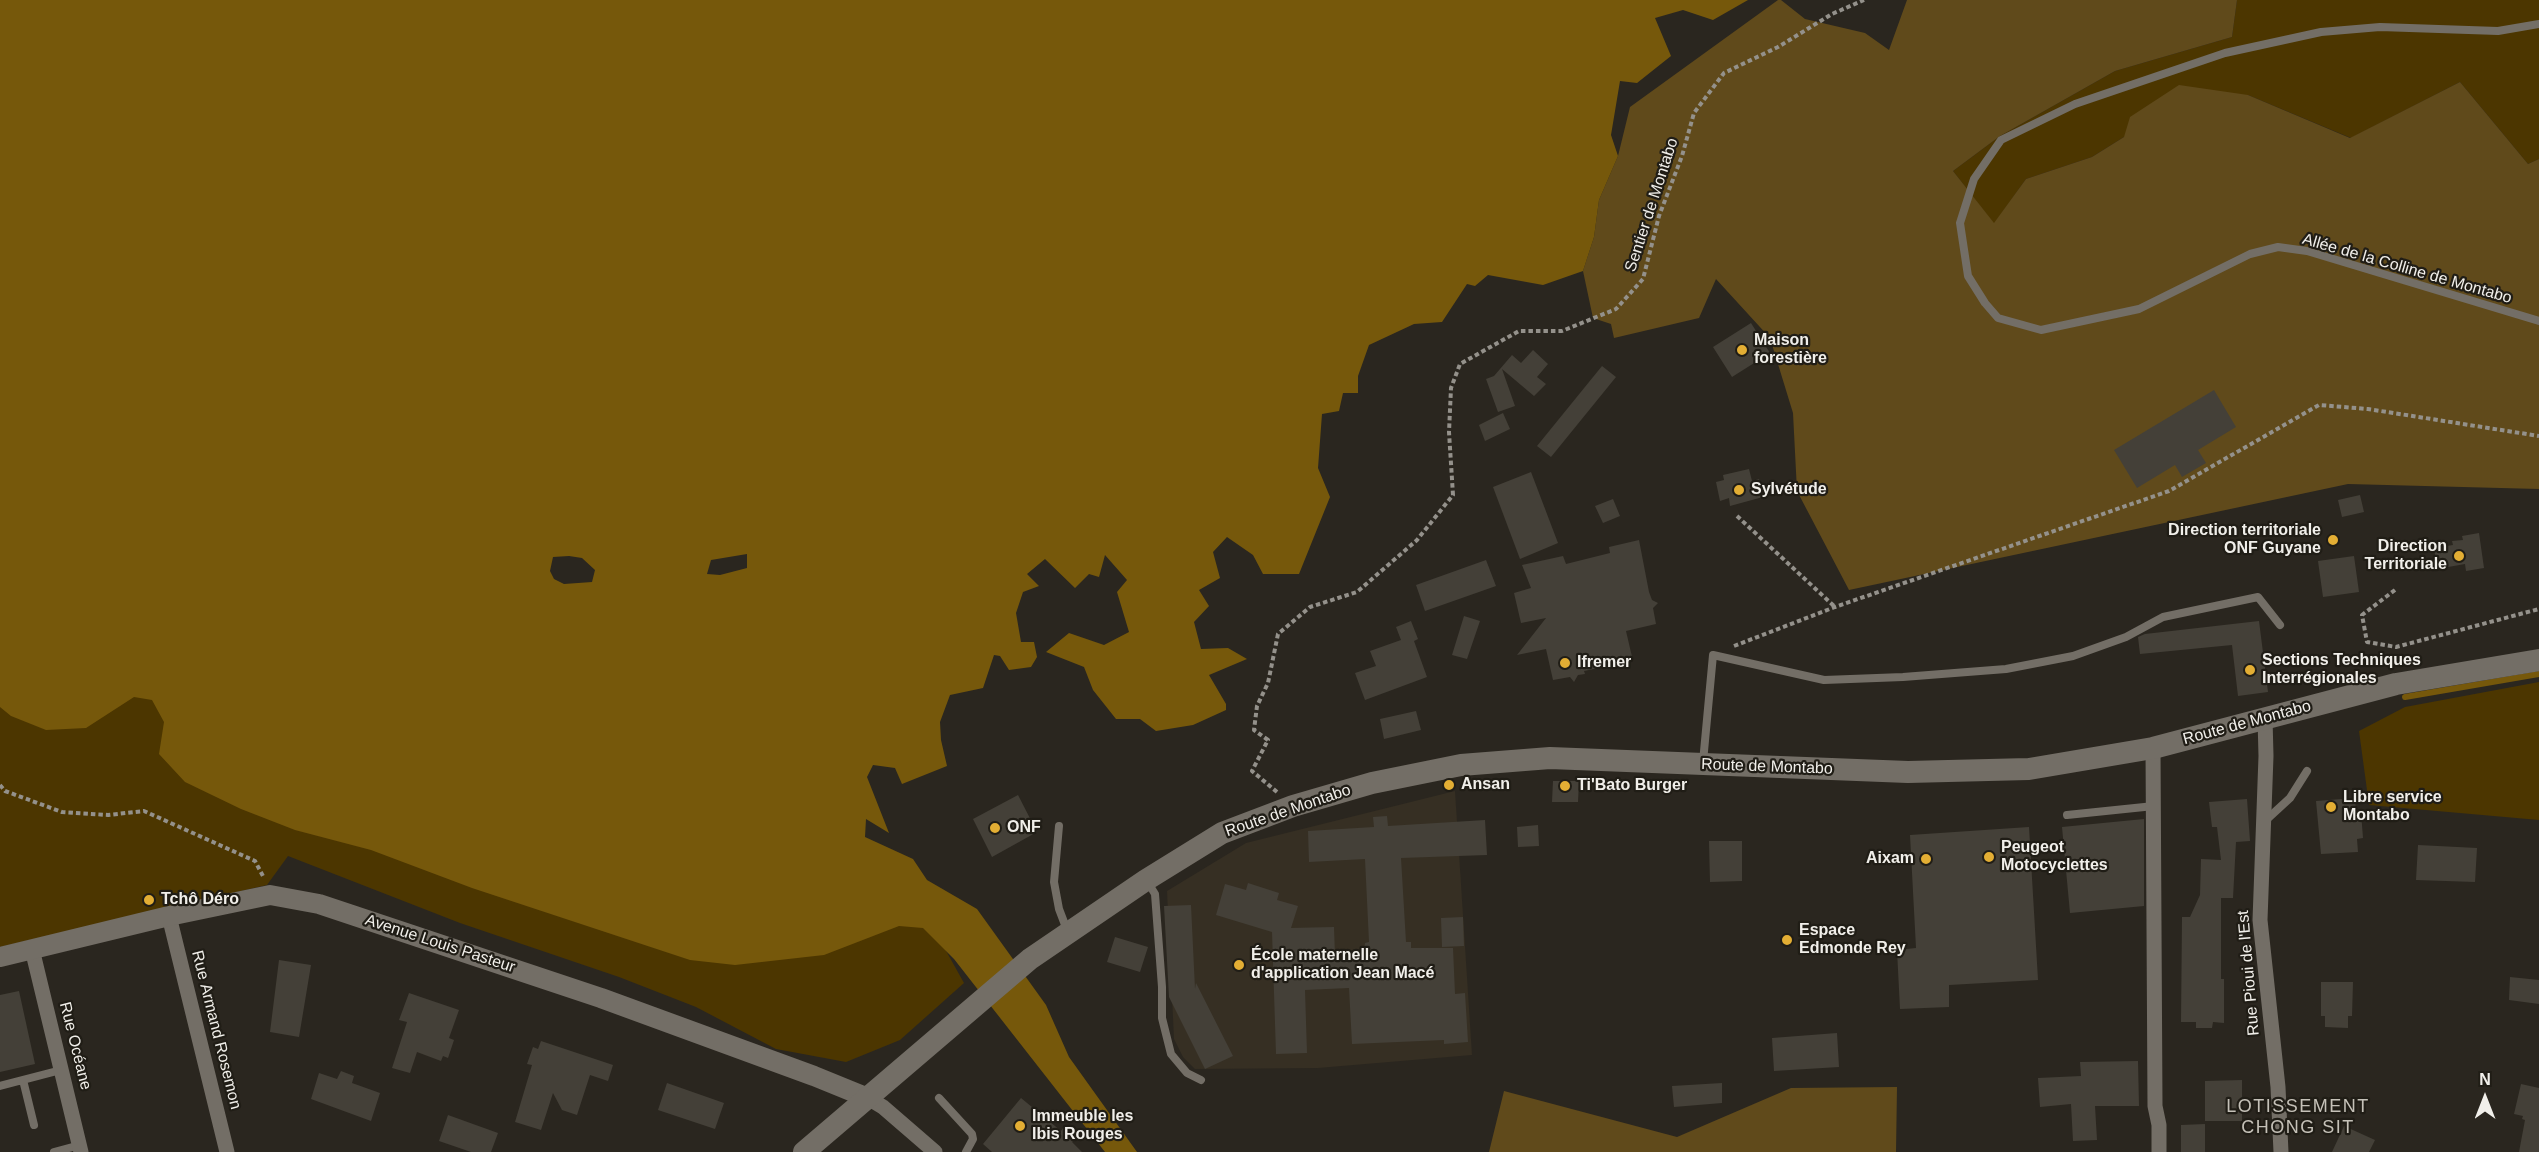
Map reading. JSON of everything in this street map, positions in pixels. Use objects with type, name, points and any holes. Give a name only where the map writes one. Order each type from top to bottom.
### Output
[{"type":"main road","name":"Route de Montabo","points":[[867,1098],[1030,959],[1146,880],[1222,833],[1293,806],[1372,783],[1461,765],[1550,758],[1908,772],[2029,769],[2153,748],[2396,684],[2539,660]]},
{"type":"main road","points":[[804,1152],[867,1098]]},
{"type":"street","name":"Rue Pioui de l'Est","points":[[2265,718],[2260,920],[2278,1087],[2281,1152]]},
{"type":"street","points":[[2153,748],[2155,1106],[2159,1125],[2159,1152]]},
{"type":"street","name":"Avenue Louis Pasteur","points":[[0,957],[169,916],[270,895],[319,904],[578,990],[802,1071],[867,1098]]},
{"type":"street","name":"Rue Armand Rosemon","points":[[169,916],[227,1152]]},
{"type":"street","name":"Rue Océane","points":[[32,950],[63,1070],[80,1149]]},
{"type":"street","points":[[867,1098],[883,1107],[935,1152]]},
{"type":"lane","name":"Allée de la Colline de Montabo","points":[[2538,22],[2498,31],[2380,27],[2321,32],[2225,53],[2075,104],[2001,140],[1974,179],[1960,223],[1968,276],[1985,303],[1998,318],[2041,330],[2139,309],[2250,254],[2278,247],[2307,251],[2539,321]]},
{"type":"lane","points":[[1702,764],[1713,655],[1824,680],[1903,677],[2006,669],[2073,656],[2126,637],[2163,617],[2258,597],[2280,625]]},
{"type":"lane","points":[[2264,822],[2290,798],[2307,771]]},
{"type":"lane","points":[[2067,815],[2154,806]]},
{"type":"lane","points":[[1059,826],[1054,882],[1059,909],[1068,932]]},
{"type":"lane","points":[[1146,880],[1155,894],[1162,1018],[1171,1054],[1187,1073],[1201,1080]]},
{"type":"lane","points":[[0,1086],[63,1070]]},
{"type":"lane","points":[[23,1080],[34,1125]]},
{"type":"lane","points":[[939,1098],[972,1134],[973,1139],[968,1151]]},
{"type":"lane","points":[[54,1152],[80,1149]]},
{"type":"path","name":"Sentier de Montabo","points":[[1293,806],[1252,771],[1268,740],[1254,730],[1257,706],[1268,683],[1278,634],[1310,607],[1357,592],[1417,540],[1454,495],[1449,432],[1451,388],[1460,364],[1519,331],[1562,331],[1616,309],[1643,279],[1659,216],[1682,156],[1694,113],[1724,73],[1778,46],[1832,14],[1864,0]]},
{"type":"path","points":[[1713,655],[1835,606],[2169,491],[2319,405],[2368,409],[2539,436]]},
{"type":"path","points":[[1737,516],[1835,606]]},
{"type":"path","points":[[2395,591],[2362,615],[2367,642],[2396,647],[2539,609]]},
{"type":"path","points":[[0,785],[4,791],[62,812],[108,815],[144,811],[255,861],[270,895]]},
{"type":"shaded area","points":[[0,0],[1748,0],[1713,20],[1683,10],[1655,18],[1671,56],[1637,83],[1620,81],[1611,135],[1618,156],[1599,200],[1594,237],[1583,271],[1543,285],[1488,275],[1475,286],[1467,284],[1442,322],[1414,324],[1369,345],[1358,376],[1358,393],[1343,393],[1339,411],[1322,414],[1318,468],[1330,497],[1299,574],[1263,574],[1253,555],[1227,537],[1213,552],[1220,578],[1199,590],[1209,606],[1194,622],[1201,649],[1228,648],[1247,659],[1209,675],[1226,704],[1226,710],[1193,725],[1156,731],[1140,719],[1116,719],[1093,690],[1084,667],[1046,652],[1069,633],[1104,645],[1129,632],[1117,592],[1127,580],[1105,555],[1099,577],[1089,574],[1075,588],[1045,559],[1027,574],[1039,586],[1023,592],[1016,613],[1021,642],[1034,642],[1037,657],[1031,667],[1009,670],[1000,656],[994,655],[983,688],[950,695],[940,722],[941,740],[947,766],[902,784],[895,768],[873,765],[867,777],[889,833],[866,819],[865,837],[913,859],[927,880],[977,909],[1046,1005],[1069,1057],[1137,1152],[1105,1152],[954,959],[923,928],[899,926],[824,955],[735,965],[690,960],[472,888],[371,850],[295,830],[241,809],[185,782],[159,754],[164,722],[152,700],[134,697],[86,728],[46,730],[11,716],[0,707]],"holes":[[[747,554],[747,568],[720,575],[707,574],[711,560]],[[553,557],[582,558],[595,570],[592,582],[564,584],[554,579],[550,571]]]},
{"type":"shaded area","points":[[1778,0],[1805,19],[1865,33],[1889,50],[1907,0],[2237,0],[2232,37],[2115,71],[2000,136],[1953,171],[1994,223],[2026,179],[2092,157],[2124,137],[2130,117],[2179,85],[2248,95],[2350,138],[2460,82],[2528,164],[2539,159],[2539,489],[2348,484],[1849,590],[1797,491],[1793,413],[1770,338],[1716,279],[1699,318],[1614,338],[1611,324],[1593,318],[1583,271],[1594,237],[1599,200],[1618,156],[1630,107]]},
{"type":"shaded area","points":[[2237,0],[2539,0],[2539,159],[2528,164],[2460,82],[2351,138],[2248,95],[2124,137],[2092,157],[2026,179],[1994,224],[1953,171],[2000,136],[2115,71],[2232,37]]},
{"type":"shaded area","points":[[0,505],[812,833],[935,931],[964,983],[900,1040],[846,1062],[776,1049],[696,1007],[619,977],[460,923],[288,856],[267,885],[0,947]]},
{"type":"shaded area","points":[[2539,682],[2539,820],[2369,805],[2359,731],[2405,707]]},
{"type":"shaded area","points":[[1455,791],[1472,1055],[1318,1068],[1195,1069],[1183,1057],[1174,1039],[1167,891],[1246,843]]},
{"type":"shaded area","points":[[1897,1087],[1896,1152],[1489,1152],[1504,1091],[1677,1137],[1791,1088]]},
{"type":"building","name":"Maison forestière","points":[[1751,323],[1770,353],[1732,377],[1713,347]]},
{"type":"building","points":[[1533,350],[1548,364],[1537,377],[1546,384],[1534,396],[1502,369],[1515,406],[1498,412],[1486,379],[1494,376],[1512,355],[1521,363]]},
{"type":"building","points":[[1602,366],[1616,377],[1551,457],[1537,446]]},
{"type":"building","points":[[2214,390],[2236,427],[2198,450],[2206,463],[2182,477],[2175,465],[2137,488],[2114,450]]},
{"type":"building","points":[[1503,413],[1510,429],[1485,441],[1479,425]]},
{"type":"building","name":"Sylvétude","points":[[1749,469],[1752,481],[1759,479],[1763,497],[1730,506],[1729,498],[1720,501],[1716,482],[1724,480],[1723,475]]},
{"type":"building","points":[[1531,472],[1558,543],[1520,559],[1493,487]]},
{"type":"building","points":[[2360,495],[2364,512],[2342,517],[2338,500]]},
{"type":"building","points":[[1613,499],[1620,516],[1603,523],[1595,506]]},
{"type":"building","name":"Direction Territoriale","points":[[2479,533],[2484,568],[2466,571],[2465,564],[2437,569],[2434,548],[2453,545],[2452,541],[2463,540],[2462,536]]},
{"type":"building","points":[[1639,540],[1649,592],[1652,600],[1658,603],[1653,608],[1656,624],[1626,631],[1633,661],[1622,663],[1619,669],[1614,665],[1584,671],[1585,674],[1578,675],[1574,682],[1570,677],[1553,680],[1546,649],[1517,655],[1546,618],[1521,623],[1514,593],[1531,588],[1522,565],[1563,556],[1566,564],[1610,553],[1609,547]]},
{"type":"building","points":[[2354,556],[2359,592],[2323,597],[2318,561]]},
{"type":"building","points":[[1486,560],[1496,586],[1425,611],[1416,585]]},
{"type":"building","points":[[1464,616],[1480,621],[1467,659],[1452,655]]},
{"type":"building","points":[[1411,621],[1418,639],[1414,641],[1427,677],[1365,700],[1355,673],[1376,666],[1370,651],[1401,640],[1396,627]]},
{"type":"building","name":"Sections Techniques Interrégionales","points":[[2259,621],[2268,692],[2238,696],[2232,645],[2140,654],[2138,637],[2145,634]]},
{"type":"building","points":[[1416,711],[1421,730],[1384,739],[1380,719]]},
{"type":"building","points":[[1553,781],[1579,781],[1578,802],[1552,802]]},
{"type":"building","name":"ONF","points":[[1018,795],[1037,832],[992,857],[973,819]]},
{"type":"building","points":[[2355,798],[2356,812],[2361,812],[2363,838],[2357,839],[2358,852],[2321,854],[2316,801]]},
{"type":"building","points":[[2247,799],[2250,841],[2236,842],[2233,898],[2221,898],[2221,979],[2224,979],[2224,1023],[2213,1022],[2212,1028],[2196,1028],[2196,1022],[2181,1022],[2182,917],[2190,917],[2200,895],[2201,859],[2221,860],[2217,827],[2212,827],[2209,802]]},
{"type":"building","points":[[1387,816],[1388,826],[1485,820],[1487,855],[1401,858],[1406,942],[1411,942],[1411,948],[1453,948],[1455,994],[1465,993],[1468,1042],[1444,1044],[1444,1040],[1352,1044],[1349,988],[1305,990],[1307,1053],[1276,1054],[1272,932],[1216,915],[1225,884],[1246,890],[1248,883],[1279,893],[1277,900],[1298,906],[1291,928],[1334,927],[1335,956],[1364,955],[1365,943],[1369,942],[1365,859],[1309,862],[1308,831],[1374,827],[1373,817]]},
{"type":"building","points":[[2144,819],[2144,906],[2070,913],[2062,827]]},
{"type":"building","points":[[1538,825],[1539,846],[1518,847],[1517,827]]},
{"type":"building","points":[[2029,827],[2038,980],[1949,985],[1949,1007],[1900,1009],[1897,950],[1916,948],[1910,835]]},
{"type":"building","points":[[1709,841],[1742,841],[1742,881],[1710,882]]},
{"type":"building","points":[[2418,845],[2477,848],[2475,882],[2416,880]]},
{"type":"building","points":[[1191,905],[1195,989],[1196,983],[1233,1056],[1205,1069],[1169,997],[1164,906]]},
{"type":"building","points":[[1463,917],[1464,946],[1442,947],[1441,918]]},
{"type":"building","points":[[1115,937],[1148,947],[1140,972],[1107,962]]},
{"type":"building","points":[[279,960],[311,965],[299,1037],[270,1032]]},
{"type":"building","points":[[2510,977],[2539,980],[2539,1004],[2509,1000]]},
{"type":"building","points":[[2321,982],[2353,982],[2352,1016],[2348,1016],[2348,1028],[2325,1027],[2325,1016],[2321,1016]]},
{"type":"building","points":[[19,991],[35,1064],[0,1072],[0,995]]},
{"type":"building","points":[[409,993],[459,1010],[449,1038],[454,1040],[448,1058],[443,1056],[441,1061],[417,1052],[410,1073],[392,1068],[407,1022],[399,1020]]},
{"type":"building","points":[[1837,1033],[1839,1067],[1774,1071],[1772,1038]]},
{"type":"building","points":[[541,1041],[613,1065],[608,1081],[590,1075],[577,1115],[562,1110],[553,1093],[541,1130],[515,1122],[532,1065],[527,1064],[533,1047],[538,1049]]},
{"type":"building","points":[[2138,1061],[2139,1106],[2095,1106],[2097,1140],[2073,1141],[2071,1104],[2040,1107],[2038,1078],[2081,1076],[2080,1062]]},
{"type":"building","points":[[341,1071],[354,1076],[352,1083],[380,1093],[371,1121],[311,1099],[319,1073],[337,1079]]},
{"type":"building","points":[[2242,1080],[2242,1121],[2205,1121],[2205,1081]]},
{"type":"building","points":[[667,1083],[724,1103],[715,1129],[658,1110]]},
{"type":"building","points":[[1722,1083],[1722,1103],[1674,1107],[1672,1086]]},
{"type":"building","points":[[2521,1084],[2539,1088],[2539,1152],[2519,1152],[2525,1120],[2522,1119],[2523,1116],[2514,1114]]},
{"type":"building","name":"Immeuble les Ibis Rouges","points":[[1021,1098],[1061,1131],[1063,1128],[1075,1139],[1072,1142],[1082,1152],[992,1152],[983,1144]]},
{"type":"building","points":[[448,1115],[498,1133],[491,1152],[471,1152],[439,1141]]},
{"type":"building","points":[[2205,1124],[2205,1152],[2181,1152],[2181,1125]]},
{"type":"building","points":[[2344,1126],[2375,1140],[2369,1152],[2332,1152]]},
{"type":"waterway","points":[[2405,697],[2539,674]]},
{"type":"place","name":"Maison forestière","points":[[1742,350]]},
{"type":"place","name":"Sylvétude","points":[[1739,490]]},
{"type":"place","name":"Direction territoriale ONF Guyane","points":[[2333,540]]},
{"type":"place","name":"Direction Territoriale","points":[[2459,556]]},
{"type":"place","name":"Ifremer","points":[[1565,663]]},
{"type":"place","name":"Sections Techniques Interrégionales","points":[[2250,670]]},
{"type":"place","name":"Ansan","points":[[1449,785]]},
{"type":"place","name":"Ti'Bato Burger","points":[[1565,786]]},
{"type":"place","name":"Libre service Montabo","points":[[2331,807]]},
{"type":"place","name":"ONF","points":[[995,828]]},
{"type":"place","name":"Peugeot Motocyclettes","points":[[1989,857]]},
{"type":"place","name":"Aixam","points":[[1926,859]]},
{"type":"place","name":"Tchô Déro","points":[[149,900]]},
{"type":"place","name":"Espace Edmonde Rey","points":[[1787,940]]},
{"type":"place","name":"École maternelle d'application Jean Macé","points":[[1239,965]]},
{"type":"place","name":"Immeuble les Ibis Rouges","points":[[1020,1126]]},
{"type":"district","name":"LOTISSEMENT CHONG SIT","points":[[2298,1117]]}]
